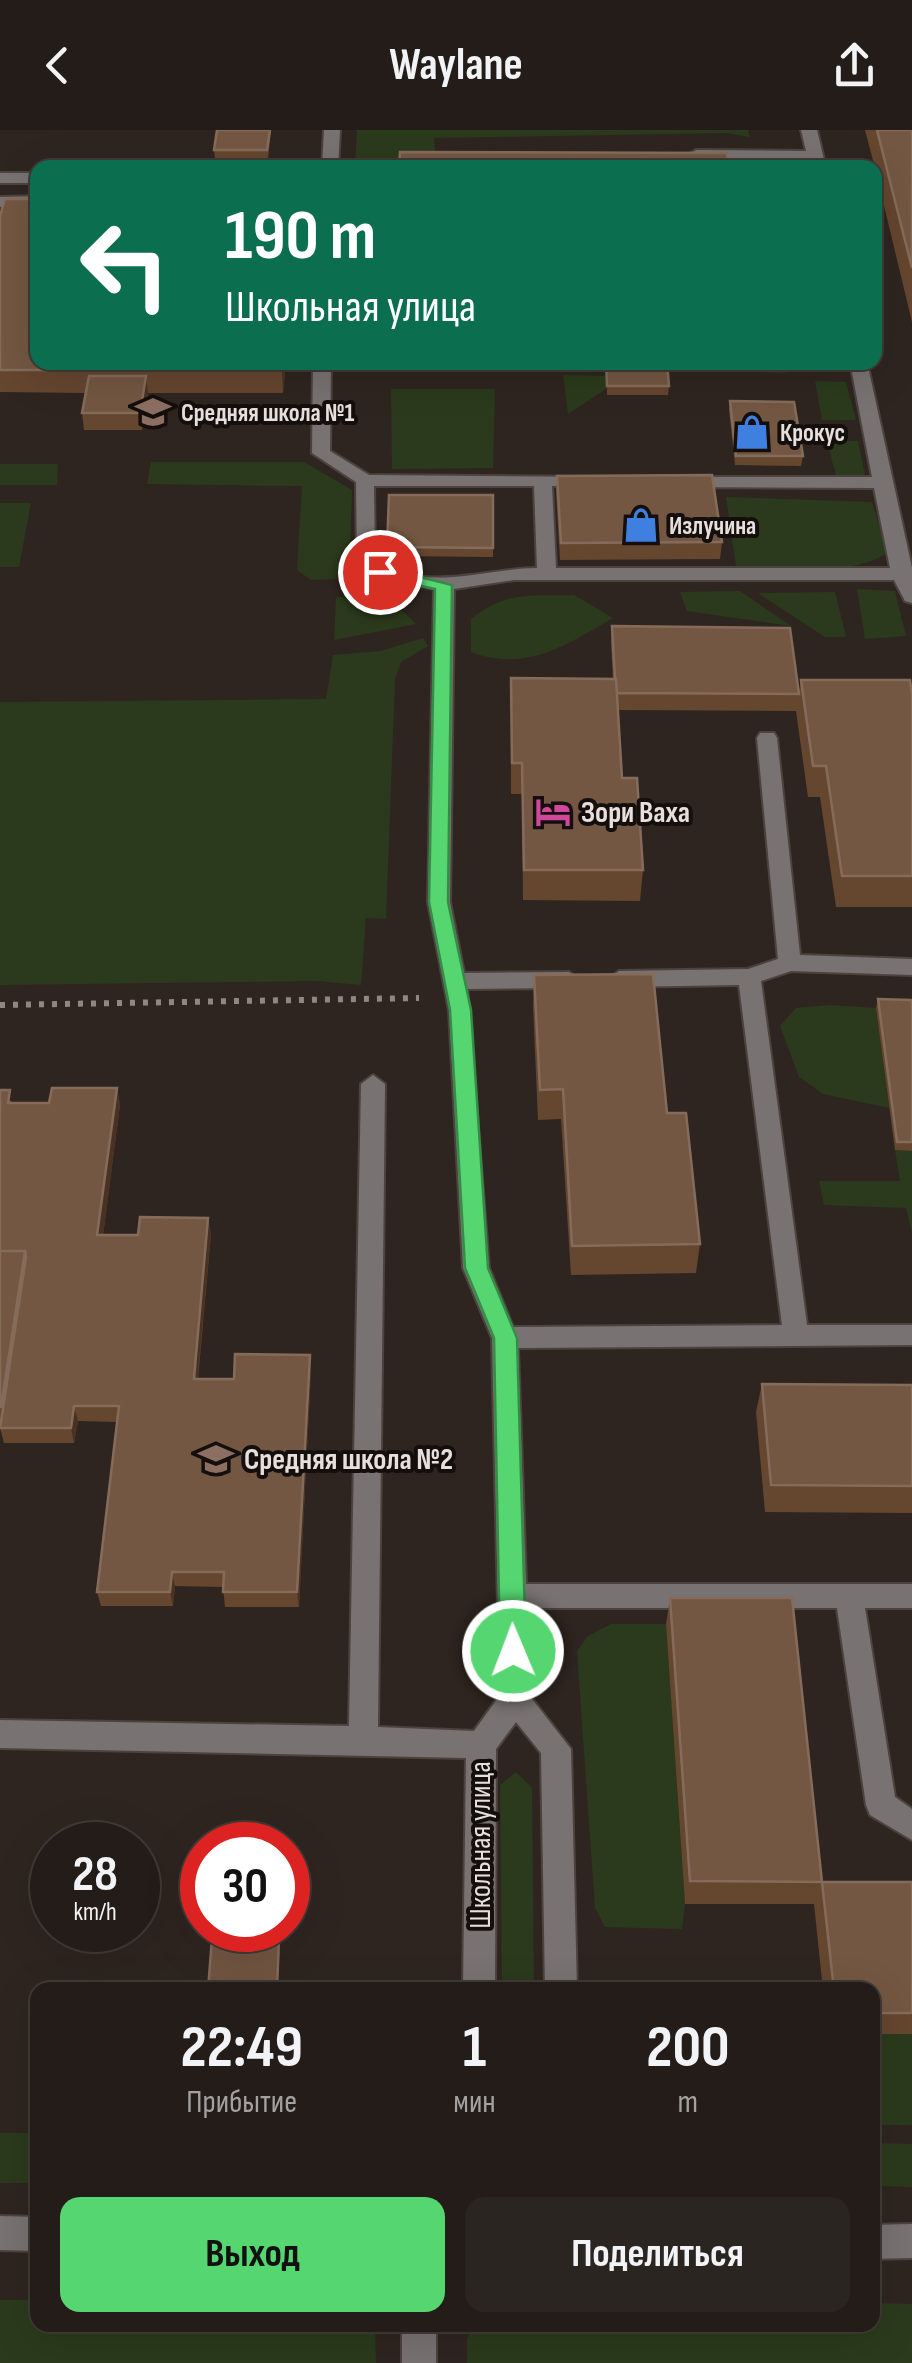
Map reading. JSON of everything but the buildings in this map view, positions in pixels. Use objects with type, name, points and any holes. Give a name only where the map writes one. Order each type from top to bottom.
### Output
[{"type":"street","points":[[330,160],[332,130]]},
{"type":"street","points":[[809,130],[816,160]]},
{"type":"street","points":[[674,155],[776,160]]},
{"type":"street","points":[[0,178],[30,178]]},
{"type":"street","points":[[0,202],[30,201]]},
{"type":"street","points":[[322,370],[321,453],[365,480],[602,481]]},
{"type":"street","points":[[860,370],[882,483],[912,598]]},
{"type":"street","points":[[365,480],[366,560],[380,572],[444,585],[514,574],[907,574]]},
{"type":"street","points":[[543,481],[547,574]]},
{"type":"street","points":[[662,482],[882,483]]},
{"type":"street","points":[[444,585],[438,902],[456,989],[476,1268],[505,1338],[515,1699],[556,1750],[562,1982]]},
{"type":"street","points":[[767,738],[790,963]]},
{"type":"street","points":[[456,989],[748,977],[790,963],[912,968]]},
{"type":"street","points":[[748,977],[796,1336]]},
{"type":"street","points":[[363,1740],[373,1084]]},
{"type":"street","points":[[505,1338],[912,1335]]},
{"type":"street","points":[[512,1596],[912,1596]]},
{"type":"street","points":[[849,1596],[881,1805],[912,1826]]},
{"type":"street","name":"Школьная улица","points":[[479,1982],[480,1745],[515,1699]]},
{"type":"street","points":[[0,1734],[480,1745]]},
{"type":"street","points":[[0,2233],[30,2234]]},
{"type":"street","points":[[880,2242],[912,2242]]},
{"type":"street","points":[[419,2332],[419,2363]]},
{"type":"path","points":[[0,1005],[456,989]]},
{"type":"green space","points":[[357,130],[748,130],[750,137],[726,133],[434,138],[436,160],[355,160]]},
{"type":"green space","points":[[696,370],[786,370],[786,373]]},
{"type":"green space","points":[[563,375],[606,376],[606,389],[568,414]]},
{"type":"green space","points":[[815,381],[846,382],[856,420],[822,420]]},
{"type":"green space","points":[[391,389],[495,389],[493,468],[392,469]]},
{"type":"green space","points":[[827,441],[858,441],[865,474],[858,479],[837,480]]},
{"type":"green space","points":[[151,462],[304,462],[352,490],[349,578],[311,580],[297,570],[302,486],[147,484]]},
{"type":"green space","points":[[0,464],[58,464],[57,485],[0,485]]},
{"type":"green space","points":[[726,497],[872,502],[888,552],[874,560],[837,568],[736,566]]},
{"type":"green space","points":[[0,503],[31,503],[19,567],[0,567]]},
{"type":"green space","points":[[857,589],[895,591],[906,636],[865,639]]},
{"type":"green space","points":[[740,591],[791,626],[687,611],[680,592]]},
{"type":"green space","points":[[835,592],[846,637],[825,637],[758,593]]},
{"type":"green space","points":[[574,595],[613,618],[546,653],[510,659],[471,652],[471,619],[483,610],[507,599]]},
{"type":"green space","points":[[336,597],[389,598],[416,624],[334,640]]},
{"type":"green space","points":[[423,638],[428,646],[401,662],[395,679],[386,919],[366,918],[361,985],[318,981],[0,985],[0,702],[326,699],[333,655],[381,651]]},
{"type":"green space","points":[[796,1008],[876,1008],[889,1108],[823,1094],[799,1077],[780,1026]]},
{"type":"green space","points":[[895,1150],[912,1151],[912,1233],[906,1208],[824,1205],[819,1181],[900,1181]]},
{"type":"green space","points":[[611,1624],[666,1624],[685,1904],[682,1929],[605,1927],[595,1908],[577,1651],[588,1636]]},
{"type":"green space","points":[[516,1772],[532,1788],[534,1982],[502,1982],[500,1785]]},
{"type":"green space","points":[[880,2034],[912,2034],[912,2125],[880,2125]]},
{"type":"green space","points":[[0,2133],[30,2133],[30,2183],[0,2183]]},
{"type":"green space","points":[[880,2143],[912,2144],[912,2187],[880,2186]]},
{"type":"green space","points":[[0,2300],[30,2300],[30,2332],[375,2332],[376,2363],[0,2363]]},
{"type":"green space","points":[[880,2303],[912,2304],[912,2363],[467,2363],[470,2332],[880,2332]]},
{"type":"place","name":"Средняя школа №1","points":[[153,412]]},
{"type":"place","name":"Крокус","points":[[752,432]]},
{"type":"place","name":"Излучина","points":[[641,525]]},
{"type":"place","name":"Зори Ваха","points":[[553,812]]},
{"type":"place","name":"Средняя школа №2","points":[[216,1459]]},
{"type":"route","points":[[380,572],[444,585],[438,902],[460,1010],[476,1268],[505,1338],[513,1651]]}]
